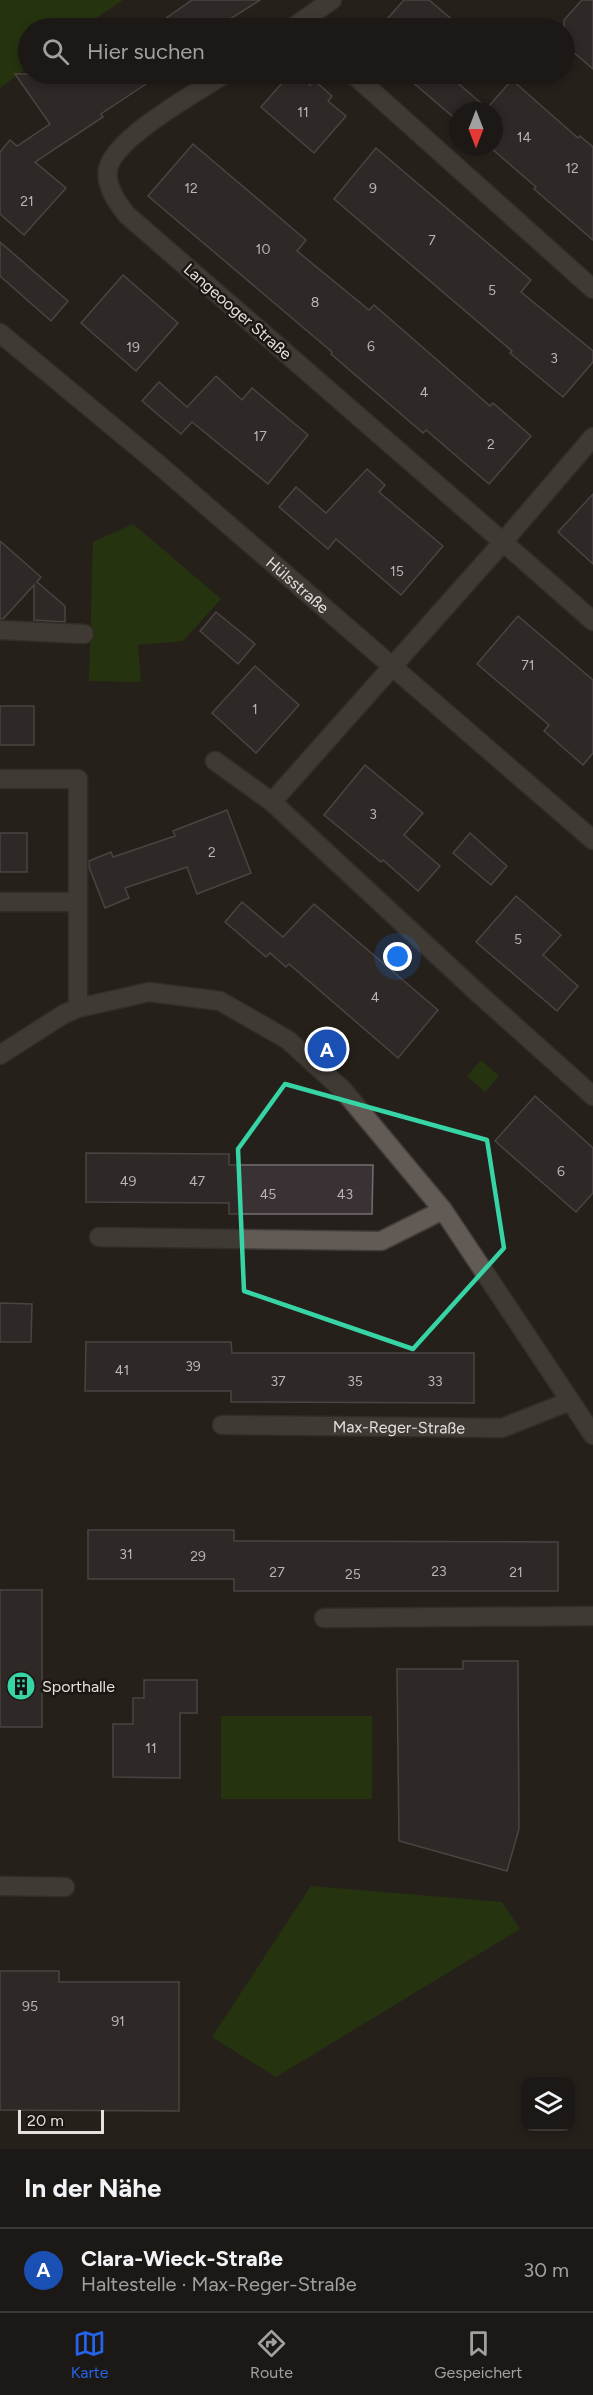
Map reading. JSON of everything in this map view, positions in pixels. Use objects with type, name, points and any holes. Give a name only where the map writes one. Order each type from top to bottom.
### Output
[{"type":"street","points":[[309,18],[332,0]]},
{"type":"street","name":"Langeooger Straße","points":[[210,84],[136,133],[118,149],[108,170],[113,198],[127,215],[593,621]]},
{"type":"street","points":[[364,84],[593,289]]},
{"type":"street","name":"Hülsstraße","points":[[0,333],[51,373],[394,666],[593,840]]},
{"type":"street","points":[[272,802],[593,437]]},
{"type":"street","points":[[0,630],[84,634]]},
{"type":"street","points":[[215,761],[272,802],[492,1006],[593,1096]]},
{"type":"street","points":[[0,778],[78,779],[78,1008]]},
{"type":"street","points":[[0,902],[77,902]]},
{"type":"street","points":[[0,1055],[64,1014],[78,1008],[149,992],[220,1001],[288,1040],[343,1089],[442,1210],[593,1435]]},
{"type":"street","points":[[99,1237],[381,1241],[442,1210]]},
{"type":"street","name":"Max-Reger-Straße","points":[[222,1425],[502,1428],[570,1401]]},
{"type":"street","points":[[324,1618],[593,1616]]},
{"type":"street","points":[[0,1886],[65,1887]]},
{"type":"highlighted area","points":[[285,1084],[487,1140],[504,1248],[413,1349],[244,1291],[238,1149]]},
{"type":"green space","points":[[0,0],[123,0],[96,18],[18,18],[18,74],[0,88]]},
{"type":"green space","points":[[133,524],[221,599],[183,641],[138,645],[141,682],[89,681],[93,542]]},
{"type":"green space","points":[[481,1060],[499,1076],[485,1092],[467,1076]]},
{"type":"green space","points":[[221,1716],[372,1716],[372,1799],[221,1799]]},
{"type":"green space","points":[[311,1886],[502,1902],[520,1929],[276,2077],[212,2037]]},
{"type":"building","points":[[192,0],[260,0],[232,18],[166,18]]},
{"type":"building","points":[[404,0],[429,0],[450,18],[388,18]]},
{"type":"building","points":[[582,0],[593,0],[593,69],[575,53],[575,18],[566,18]]},
{"type":"building","points":[[22,84],[146,84],[101,114],[103,117],[35,162],[66,188],[24,235],[0,214],[0,152],[10,140],[17,146],[50,124]]},
{"type":"building","points":[[281,84],[318,84],[332,96],[328,101],[346,116],[314,153],[261,107]]},
{"type":"building","points":[[415,84],[459,84],[480,102],[449,102],[449,113]]},
{"type":"building","points":[[508,84],[517,84],[578,138],[580,136],[593,147],[593,240],[534,189],[536,187],[500,156],[503,156],[503,102],[492,102]]},
{"type":"building","points":[[193,144],[306,240],[297,251],[369,310],[374,305],[490,406],[493,403],[531,436],[489,484],[426,430],[423,433],[331,354],[332,352],[148,196]]},
{"type":"building","points":[[376,148],[531,280],[521,292],[593,351],[593,362],[563,397],[334,199]]},
{"type":"building","points":[[0,242],[68,301],[51,321],[0,276]]},
{"type":"building","points":[[123,275],[178,323],[136,371],[81,323]]},
{"type":"building","points":[[216,376],[242,400],[252,388],[308,435],[268,484],[192,422],[181,434],[142,401],[159,382],[187,407]]},
{"type":"building","points":[[367,469],[385,485],[379,492],[443,546],[401,595],[336,539],[328,549],[279,507],[296,487],[326,513]]},
{"type":"building","points":[[593,494],[593,564],[558,532]]},
{"type":"building","points":[[0,541],[41,577],[37,582],[65,606],[65,622],[34,620],[34,585],[3,619],[0,619]]},
{"type":"building","points":[[216,612],[255,644],[238,664],[200,631]]},
{"type":"building","points":[[518,616],[593,680],[593,753],[583,765],[544,731],[549,725],[477,664]]},
{"type":"building","points":[[255,666],[299,705],[256,753],[212,713]]},
{"type":"building","points":[[0,706],[34,706],[34,745],[0,745]]},
{"type":"building","points":[[365,765],[423,813],[404,835],[440,866],[418,891],[383,860],[381,862],[324,815]]},
{"type":"building","points":[[227,810],[251,873],[197,894],[187,867],[125,888],[129,898],[105,908],[89,867],[89,861],[111,852],[113,857],[175,836],[173,831]]},
{"type":"building","points":[[0,833],[27,833],[27,872],[0,872]]},
{"type":"building","points":[[470,833],[507,866],[491,885],[453,853]]},
{"type":"building","points":[[516,896],[561,935],[543,955],[578,986],[557,1011],[476,942]]},
{"type":"building","points":[[242,902],[283,937],[314,904],[438,1010],[398,1058],[289,964],[286,967],[270,953],[266,957],[225,922]]},
{"type":"building","points":[[535,1096],[593,1148],[593,1193],[576,1212],[495,1141]]},
{"type":"building","points":[[86,1153],[229,1154],[229,1165],[373,1165],[372,1214],[229,1214],[229,1203],[86,1202]]},
{"type":"building","points":[[0,1303],[32,1304],[31,1342],[0,1342]]},
{"type":"building","points":[[86,1342],[231,1342],[232,1353],[474,1353],[474,1403],[231,1402],[231,1391],[85,1391]]},
{"type":"building","points":[[88,1530],[234,1530],[234,1541],[558,1542],[558,1591],[234,1591],[234,1579],[88,1579]]},
{"type":"building","name":"Sporthalle","points":[[0,1590],[42,1590],[42,1727],[0,1727]]},
{"type":"building","points":[[463,1661],[518,1661],[519,1829],[507,1871],[399,1841],[397,1669],[463,1669]]},
{"type":"building","points":[[144,1680],[197,1680],[197,1713],[180,1713],[180,1778],[113,1777],[113,1724],[133,1724],[133,1698],[144,1698]]},
{"type":"building","points":[[0,1971],[59,1971],[59,1982],[179,1982],[179,2111],[0,2110]]},
{"type":"place","name":"Clara-Wieck-Straße","points":[[327,1049]]},
{"type":"place","name":"Sporthalle","points":[[21,1686]]}]
